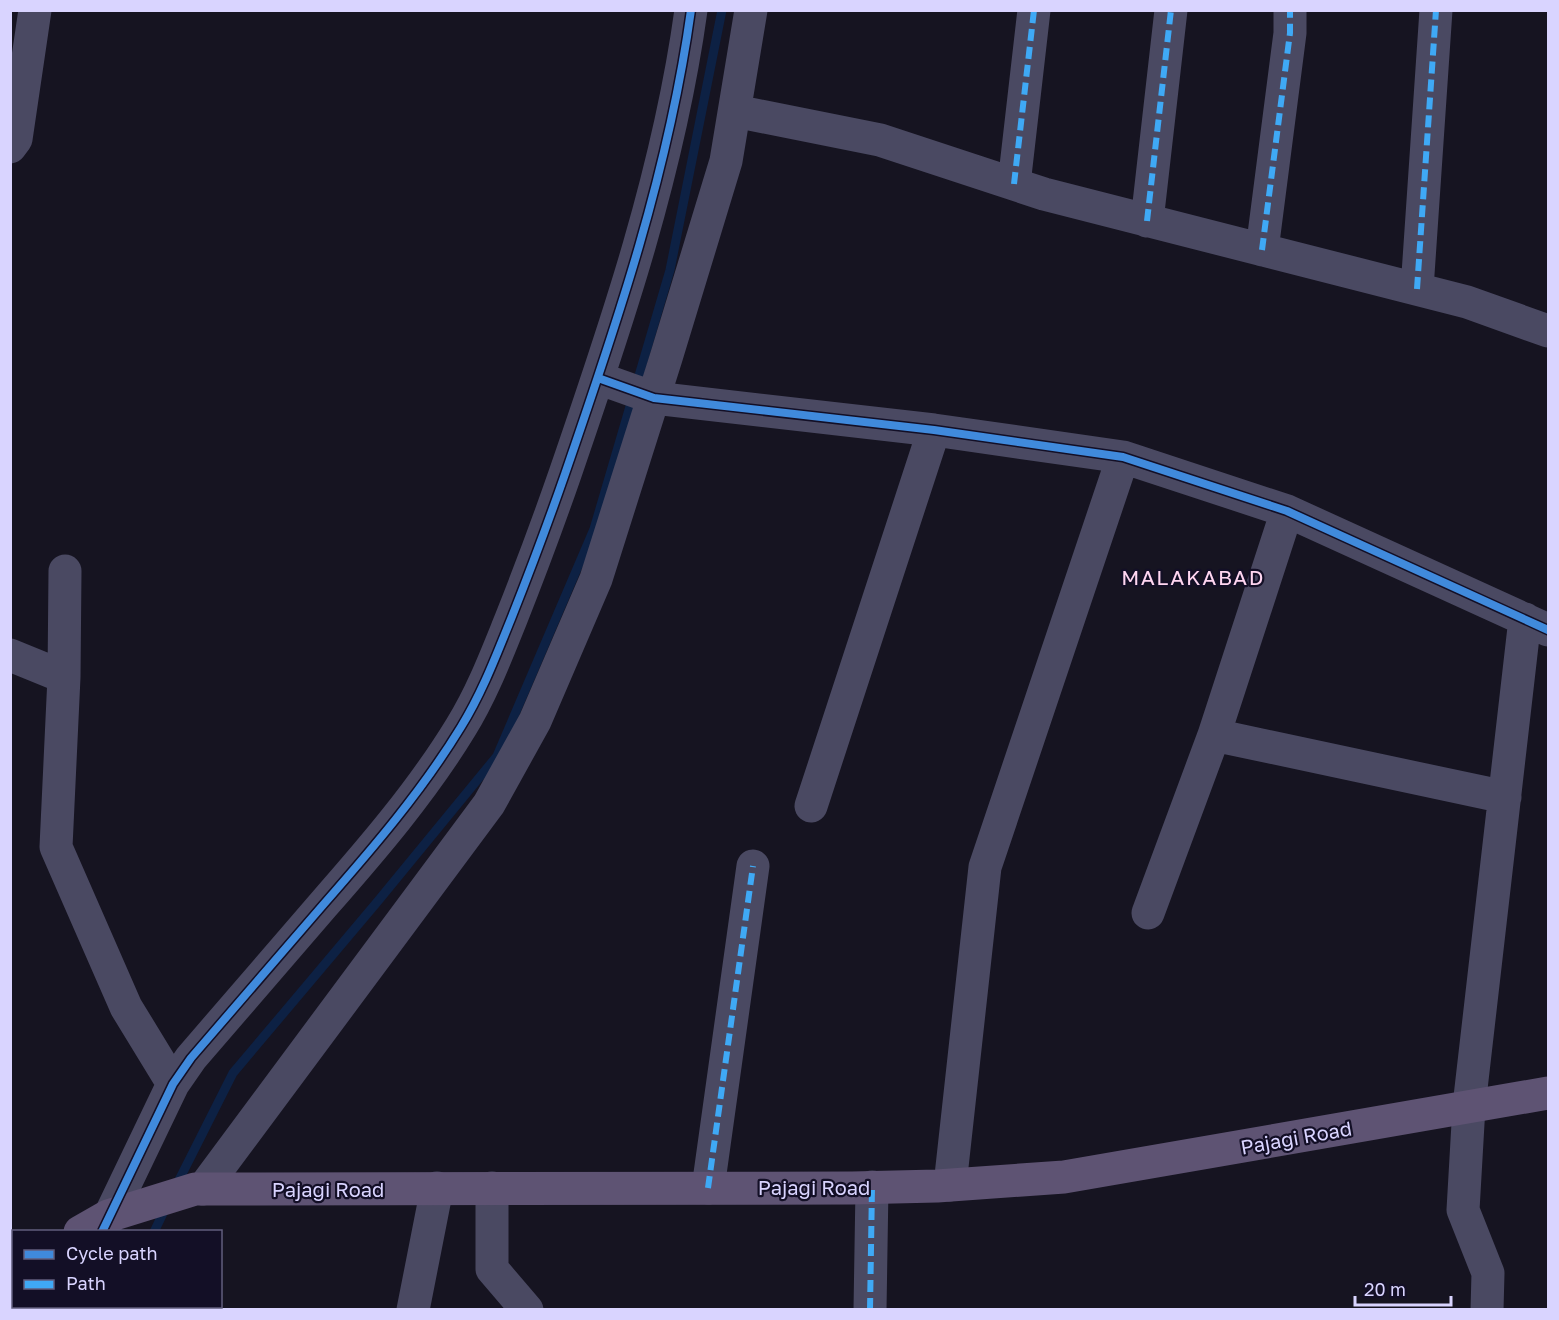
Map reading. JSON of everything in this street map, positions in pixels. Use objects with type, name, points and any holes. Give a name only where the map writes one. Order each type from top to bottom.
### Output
[{"type":"main road","name":"Pajagi Road","points":[[96,1226],[199,1189],[872,1187],[950,1185],[1064,1177],[1548,1093]]},
{"type":"street","points":[[10,147],[16,139],[35,10]]},
{"type":"street","points":[[96,1226],[173,1084],[191,1058],[413,799],[462,725],[485,681],[540,546],[603,380],[670,130],[685,57],[691,10]]},
{"type":"street","points":[[199,1189],[489,804],[521,749],[596,579],[648,396],[726,161],[751,10]]},
{"type":"street","points":[[1014,184],[1034,10]]},
{"type":"street","points":[[1147,220],[1171,10]]},
{"type":"street","points":[[1262,250],[1290,33],[1290,10]]},
{"type":"street","points":[[1417,289],[1436,10]]},
{"type":"street","points":[[735,111],[880,140],[1044,194],[1467,302],[1548,331]]},
{"type":"street","points":[[603,380],[648,396],[934,430],[1123,457],[1287,511],[1536,625],[1505,797],[1469,1106],[1463,1210],[1488,1273],[1487,1310]]},
{"type":"street","points":[[811,806],[934,430]]},
{"type":"street","points":[[950,1185],[985,867],[1123,457]]},
{"type":"street","points":[[1148,914],[1214,735],[1287,511]]},
{"type":"street","points":[[65,570],[64,677],[56,847],[126,1007],[173,1084]]},
{"type":"street","points":[[10,655],[64,677]]},
{"type":"street","points":[[1214,735],[1505,797]]},
{"type":"street","points":[[708,1188],[753,866]]},
{"type":"street","points":[[870,1310],[872,1187]]},
{"type":"street","points":[[413,1310],[437,1188]]},
{"type":"street","points":[[492,1188],[492,1269],[527,1310]]},
{"type":"waterway","points":[[176,1186],[233,1073],[497,756],[594,529],[670,270],[722,10]]},
{"type":"waterway","points":[[155,1230],[166,1207]]},
{"type":"marked path","points":[[1014,184],[1034,10]]},
{"type":"marked path","points":[[1147,221],[1171,10]]},
{"type":"marked path","points":[[1262,250],[1290,33],[1290,10]]},
{"type":"marked path","points":[[1417,289],[1436,10]]},
{"type":"marked path","points":[[708,1188],[753,866]]},
{"type":"marked path","points":[[870,1310],[872,1187]]},
{"type":"cycle path","points":[[103,1230],[173,1084],[191,1058],[396,819],[446,751],[482,688],[552,511],[622,303],[669,129],[691,10]]},
{"type":"cycle path","points":[[598,378],[654,398],[934,430],[1123,457],[1287,511],[1548,630]]},
{"type":"district","name":"MALAKABAD","points":[[1193,577]]}]
